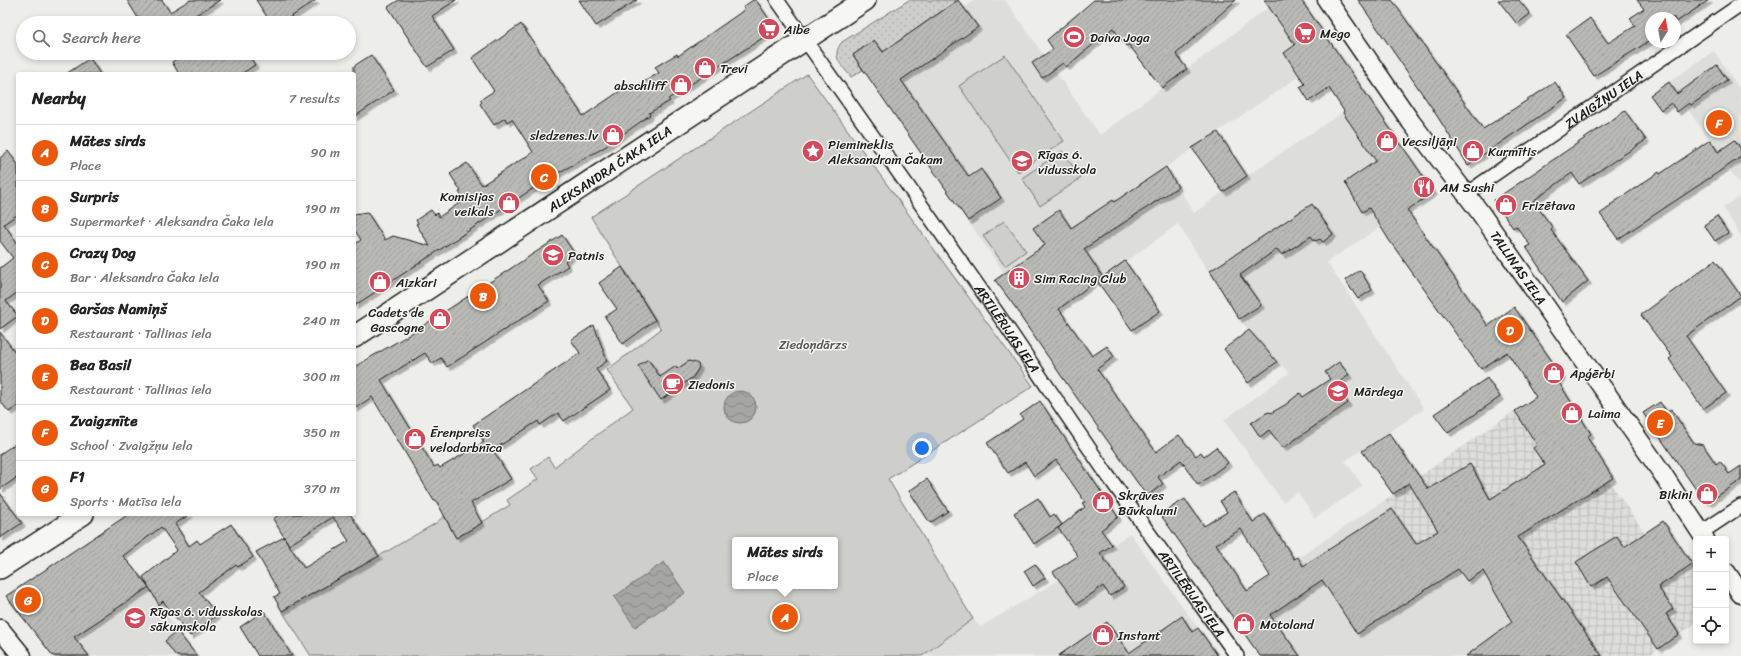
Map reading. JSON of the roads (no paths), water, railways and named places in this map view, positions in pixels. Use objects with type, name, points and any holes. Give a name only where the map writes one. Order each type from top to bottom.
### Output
[{"type":"main road","name":"ALEKSANDRA ČAKA IELA","points":[[356,336],[865,0]]},
{"type":"main road","points":[[0,568],[80,516]]},
{"type":"street","name":"ARTILĒRIJAS IELA","points":[[777,0],[1026,355],[1106,473],[1237,656]]},
{"type":"street","name":"TALLINAS IELA","points":[[1328,0],[1435,155],[1466,194],[1660,470],[1703,536]]},
{"type":"street","name":"ZVAIGŽŅU IELA","points":[[1466,194],[1741,4]]},
{"type":"street","points":[[1703,536],[1741,506]]},
{"type":"street","points":[[1729,576],[1741,594]]},
{"type":"street","points":[[0,628],[22,656]]},
{"type":"water","points":[[737,391],[743,391],[753,398],[756,407],[755,413],[749,420],[743,423],[737,423],[727,416],[724,410],[724,404],[731,394]]},
{"type":"water","points":[[664,562],[685,593],[635,627],[614,597]]},
{"type":"place","name":"Aibe","points":[[769,29]]},
{"type":"place","name":"Mego","points":[[1305,33]]},
{"type":"place","name":"Daiva Joga","points":[[1074,37]]},
{"type":"place","name":"Trevi","points":[[705,68]]},
{"type":"place","name":"abschliff","points":[[681,85]]},
{"type":"place","name":"Zvaigznīte","points":[[1719,123]]},
{"type":"place","name":"sledzenes.lv","points":[[613,135]]},
{"type":"place","name":"Vecsiljāņi","points":[[1387,141]]},
{"type":"place","name":"Piemineklis Aleksandram Čakam","points":[[813,151]]},
{"type":"place","name":"Kurmītis","points":[[1473,151]]},
{"type":"place","name":"Rīgas 6. vidusskola","points":[[1022,161]]},
{"type":"place","name":"Crazy Dog","points":[[544,177]]},
{"type":"place","name":"AM Sushi","points":[[1424,187]]},
{"type":"place","name":"Komisijas veikals","points":[[509,203]]},
{"type":"place","name":"Frizētava","points":[[1506,205]]},
{"type":"place","name":"Patnis","points":[[553,255]]},
{"type":"place","name":"Sim Racing Club","points":[[1019,278]]},
{"type":"place","name":"Aizkari","points":[[380,282]]},
{"type":"place","name":"Surpris","points":[[483,296]]},
{"type":"place","name":"Cadets de Gascogne","points":[[440,319]]},
{"type":"place","name":"Garšas Namiņš","points":[[1510,330]]},
{"type":"place","name":"Apģērbi","points":[[1554,373]]},
{"type":"place","name":"Ziedonis","points":[[673,384]]},
{"type":"place","name":"Mārdega","points":[[1338,391]]},
{"type":"place","name":"Laima","points":[[1572,413]]},
{"type":"place","name":"Bea Basil","points":[[1660,423]]},
{"type":"place","name":"Ērenpreiss velodarbnīca","points":[[415,439]]},
{"type":"place","name":"Bikini","points":[[1707,494]]},
{"type":"place","name":"Skrūves Būvkalumi","points":[[1103,502]]},
{"type":"place","name":"F1","points":[[28,600]]},
{"type":"place","name":"Mātes sirds","points":[[785,617]]},
{"type":"place","name":"Rīgas 6. vidusskolas sākumskola","points":[[135,618]]},
{"type":"place","name":"Motoland","points":[[1244,624]]},
{"type":"place","name":"Instant","points":[[1103,635]]},
{"type":"park label","name":"Ziedoņdārzs","points":[[813,344]]}]
